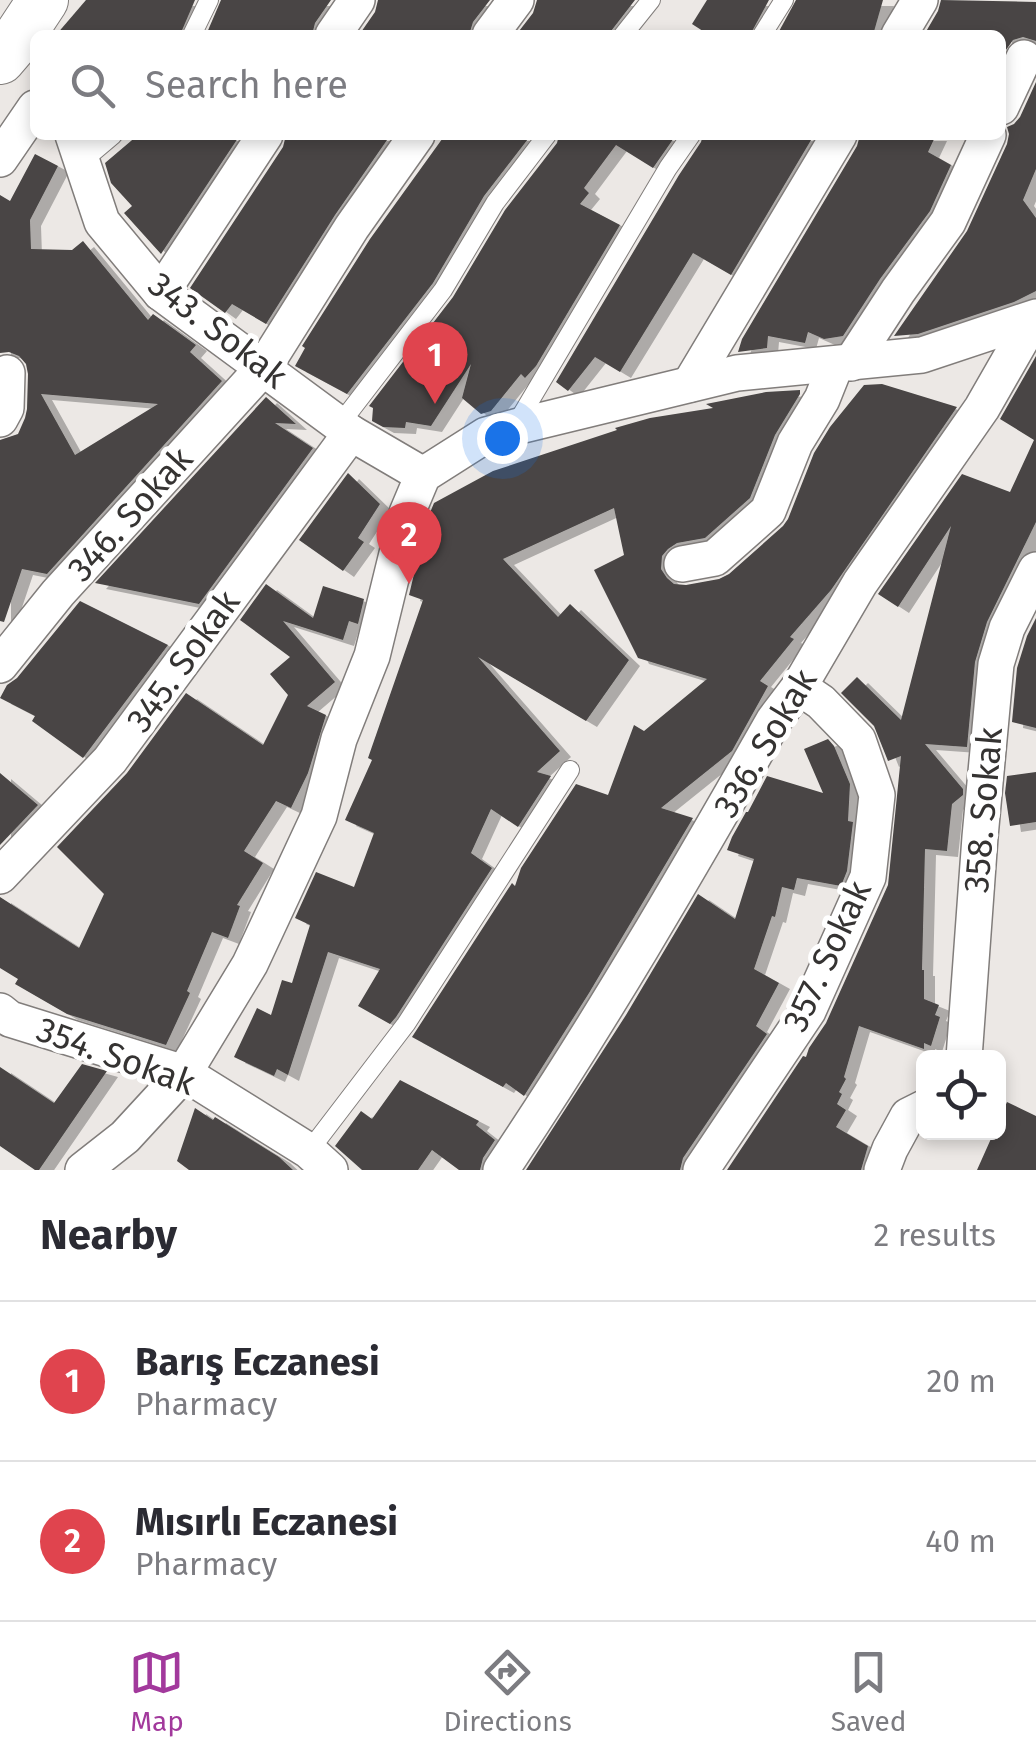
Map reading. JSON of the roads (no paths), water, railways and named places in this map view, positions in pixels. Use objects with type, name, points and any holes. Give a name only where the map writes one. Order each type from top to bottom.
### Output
[{"type":"street","points":[[336,30],[357,0]]},
{"type":"street","points":[[494,30],[516,0]]},
{"type":"street","points":[[902,30],[920,0]]},
{"type":"street","points":[[0,59],[42,14]]},
{"type":"street","points":[[1006,96],[1024,58]]},
{"type":"street","points":[[0,159],[30,115]]},
{"type":"street","points":[[161,293],[262,140]]},
{"type":"street","name":"346. Sokak","points":[[0,665],[58,592],[264,367],[414,140]]},
{"type":"street","points":[[690,384],[836,140]]},
{"type":"street","points":[[682,564],[716,558],[768,511],[795,443],[844,363],[948,222],[986,140]]},
{"type":"street","name":"343. Sokak","points":[[77,148],[102,222],[161,293],[346,429],[423,475]]},
{"type":"street","points":[[83,1170],[125,1136],[184,1074],[250,964],[319,816],[339,739],[372,656],[407,513],[423,475],[486,435],[515,426],[737,372],[922,355],[1034,318]]},
{"type":"street","name":"336. Sokak","points":[[501,1170],[642,950],[774,720],[799,687],[860,583],[982,408],[1034,318]]},
{"type":"street","points":[[0,419],[6,408],[7,372]]},
{"type":"street","name":"345. Sokak","points":[[0,876],[110,760],[346,429]]},
{"type":"street","name":"358. Sokak","points":[[965,1050],[996,664],[1007,628],[1036,570]]},
{"type":"street","name":"357. Sokak","points":[[700,1170],[808,1010],[868,877],[877,795],[858,740],[799,687]]},
{"type":"street","name":"354. Sokak","points":[[3,1019],[184,1074],[320,1160]]},
{"type":"street","points":[[882,1170],[908,1116],[916,1112]]},
{"type":"lane","points":[[194,30],[209,0]]},
{"type":"lane","points":[[627,30],[651,0]]},
{"type":"lane","points":[[765,30],[784,0]]},
{"type":"lane","points":[[346,429],[443,290],[495,203],[543,140]]},
{"type":"lane","points":[[515,426],[688,140]]},
{"type":"lane","points":[[320,1160],[570,770]]},
{"type":"place","name":"Barış Eczanesi","points":[[435,404]]},
{"type":"place","name":"Mısırlı Eczanesi","points":[[409,584]]}]
